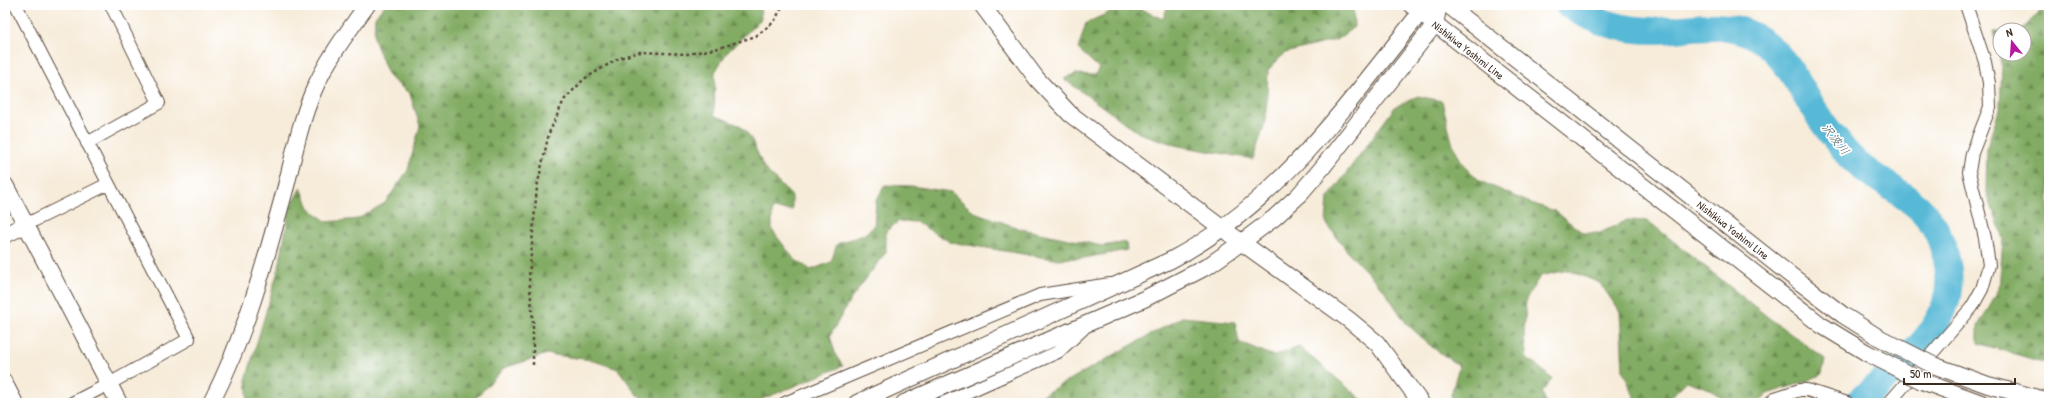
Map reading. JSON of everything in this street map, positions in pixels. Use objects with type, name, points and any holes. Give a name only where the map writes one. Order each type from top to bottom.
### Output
[{"type":"street","points":[[16,5],[189,339],[72,403]]},
{"type":"street","points":[[87,143],[159,103],[110,5]]},
{"type":"street","points":[[211,403],[230,362],[245,323],[286,185],[297,136],[313,92],[332,56],[367,5]]},
{"type":"street","points":[[982,5],[1037,79],[1070,114],[1222,229],[1348,319],[1377,344],[1421,403]]},
{"type":"street","points":[[904,403],[1144,299],[1208,266],[1242,242],[1274,218],[1298,196],[1322,168],[1435,24],[1440,5]]},
{"type":"street","name":"Nishikiwa Yoshimi Line","points":[[1448,5],[1843,315],[1878,337],[1933,366],[1988,385],[2049,401]]},
{"type":"street","points":[[1889,403],[1972,307],[1982,289],[1989,265],[1985,238],[1969,172],[1972,153],[1990,107],[1989,84],[1985,62],[1966,5]]},
{"type":"street","points":[[857,403],[1121,283],[1191,249],[1222,229],[1249,208],[1280,180],[1316,142],[1421,8]]},
{"type":"street","name":"Nishikiwa Yoshimi Line","points":[[1421,8],[1435,24],[1821,324],[1867,353],[1922,381],[1981,403]]},
{"type":"street","points":[[5,235],[108,184]]},
{"type":"street","points":[[5,185],[119,403]]},
{"type":"street","points":[[784,403],[1040,294],[1121,283]]},
{"type":"street","points":[[943,403],[1058,352],[1091,321]]},
{"type":"street","points":[[5,380],[17,403]]},
{"type":"street","points":[[1770,403],[1775,398],[1800,390],[1807,390],[1846,402]]},
{"type":"path","points":[[533,365],[533,321],[529,277],[537,187],[549,133],[564,100],[584,79],[619,58],[640,52],[688,54],[719,48],[756,36],[774,22],[783,5]]},
{"type":"green space","points":[[385,5],[760,5],[761,19],[726,54],[715,72],[714,115],[741,126],[751,138],[764,168],[792,196],[792,210],[772,209],[772,230],[794,259],[811,270],[831,262],[837,244],[863,235],[874,227],[876,201],[885,185],[911,186],[951,192],[974,212],[1021,229],[1102,246],[1126,242],[1127,250],[1084,258],[1053,259],[950,242],[916,222],[899,221],[886,231],[886,252],[850,300],[830,336],[836,356],[843,366],[753,403],[648,403],[638,396],[618,369],[591,360],[547,354],[504,368],[471,403],[248,403],[246,380],[279,267],[290,207],[301,187],[309,208],[327,222],[358,219],[385,203],[408,170],[420,126],[410,94],[389,77],[374,39],[375,17]]},
{"type":"green space","points":[[1168,5],[1353,5],[1354,27],[1336,40],[1285,53],[1268,70],[1266,120],[1253,159],[1179,146],[1139,133],[1064,79],[1075,74],[1095,75],[1099,68],[1078,49],[1086,23],[1115,10],[1136,7],[1163,19]]},
{"type":"green space","points":[[2046,5],[2049,5],[2049,364],[1978,343],[1978,326],[1999,289],[2003,239],[1986,190],[1987,147],[2000,106],[2002,67],[2001,62],[2032,62],[2032,22],[2030,22]]},
{"type":"green space","points":[[1418,96],[1442,101],[1452,142],[1462,163],[1480,181],[1528,202],[1555,211],[1583,233],[1600,233],[1627,220],[1648,221],[1769,318],[1825,359],[1822,374],[1805,382],[1770,393],[1755,403],[1727,403],[1710,389],[1687,381],[1664,403],[1637,403],[1623,371],[1620,312],[1600,283],[1568,270],[1540,276],[1526,299],[1524,338],[1527,359],[1539,367],[1552,379],[1542,392],[1546,403],[1454,403],[1451,395],[1459,366],[1432,347],[1406,323],[1384,290],[1347,251],[1326,223],[1328,198],[1395,107]]},
{"type":"green space","points":[[1182,317],[1235,322],[1239,342],[1274,356],[1299,347],[1366,403],[1028,403]]},
{"type":"waterway","name":"沢波川","points":[[1568,5],[1579,12],[1616,26],[1655,31],[1698,27],[1718,27],[1748,33],[1761,40],[1782,59],[1821,120],[1852,159],[1910,200],[1929,218],[1938,234],[1945,254],[1949,279],[1946,301],[1938,321],[1925,339],[1910,356],[1857,403]]}]
